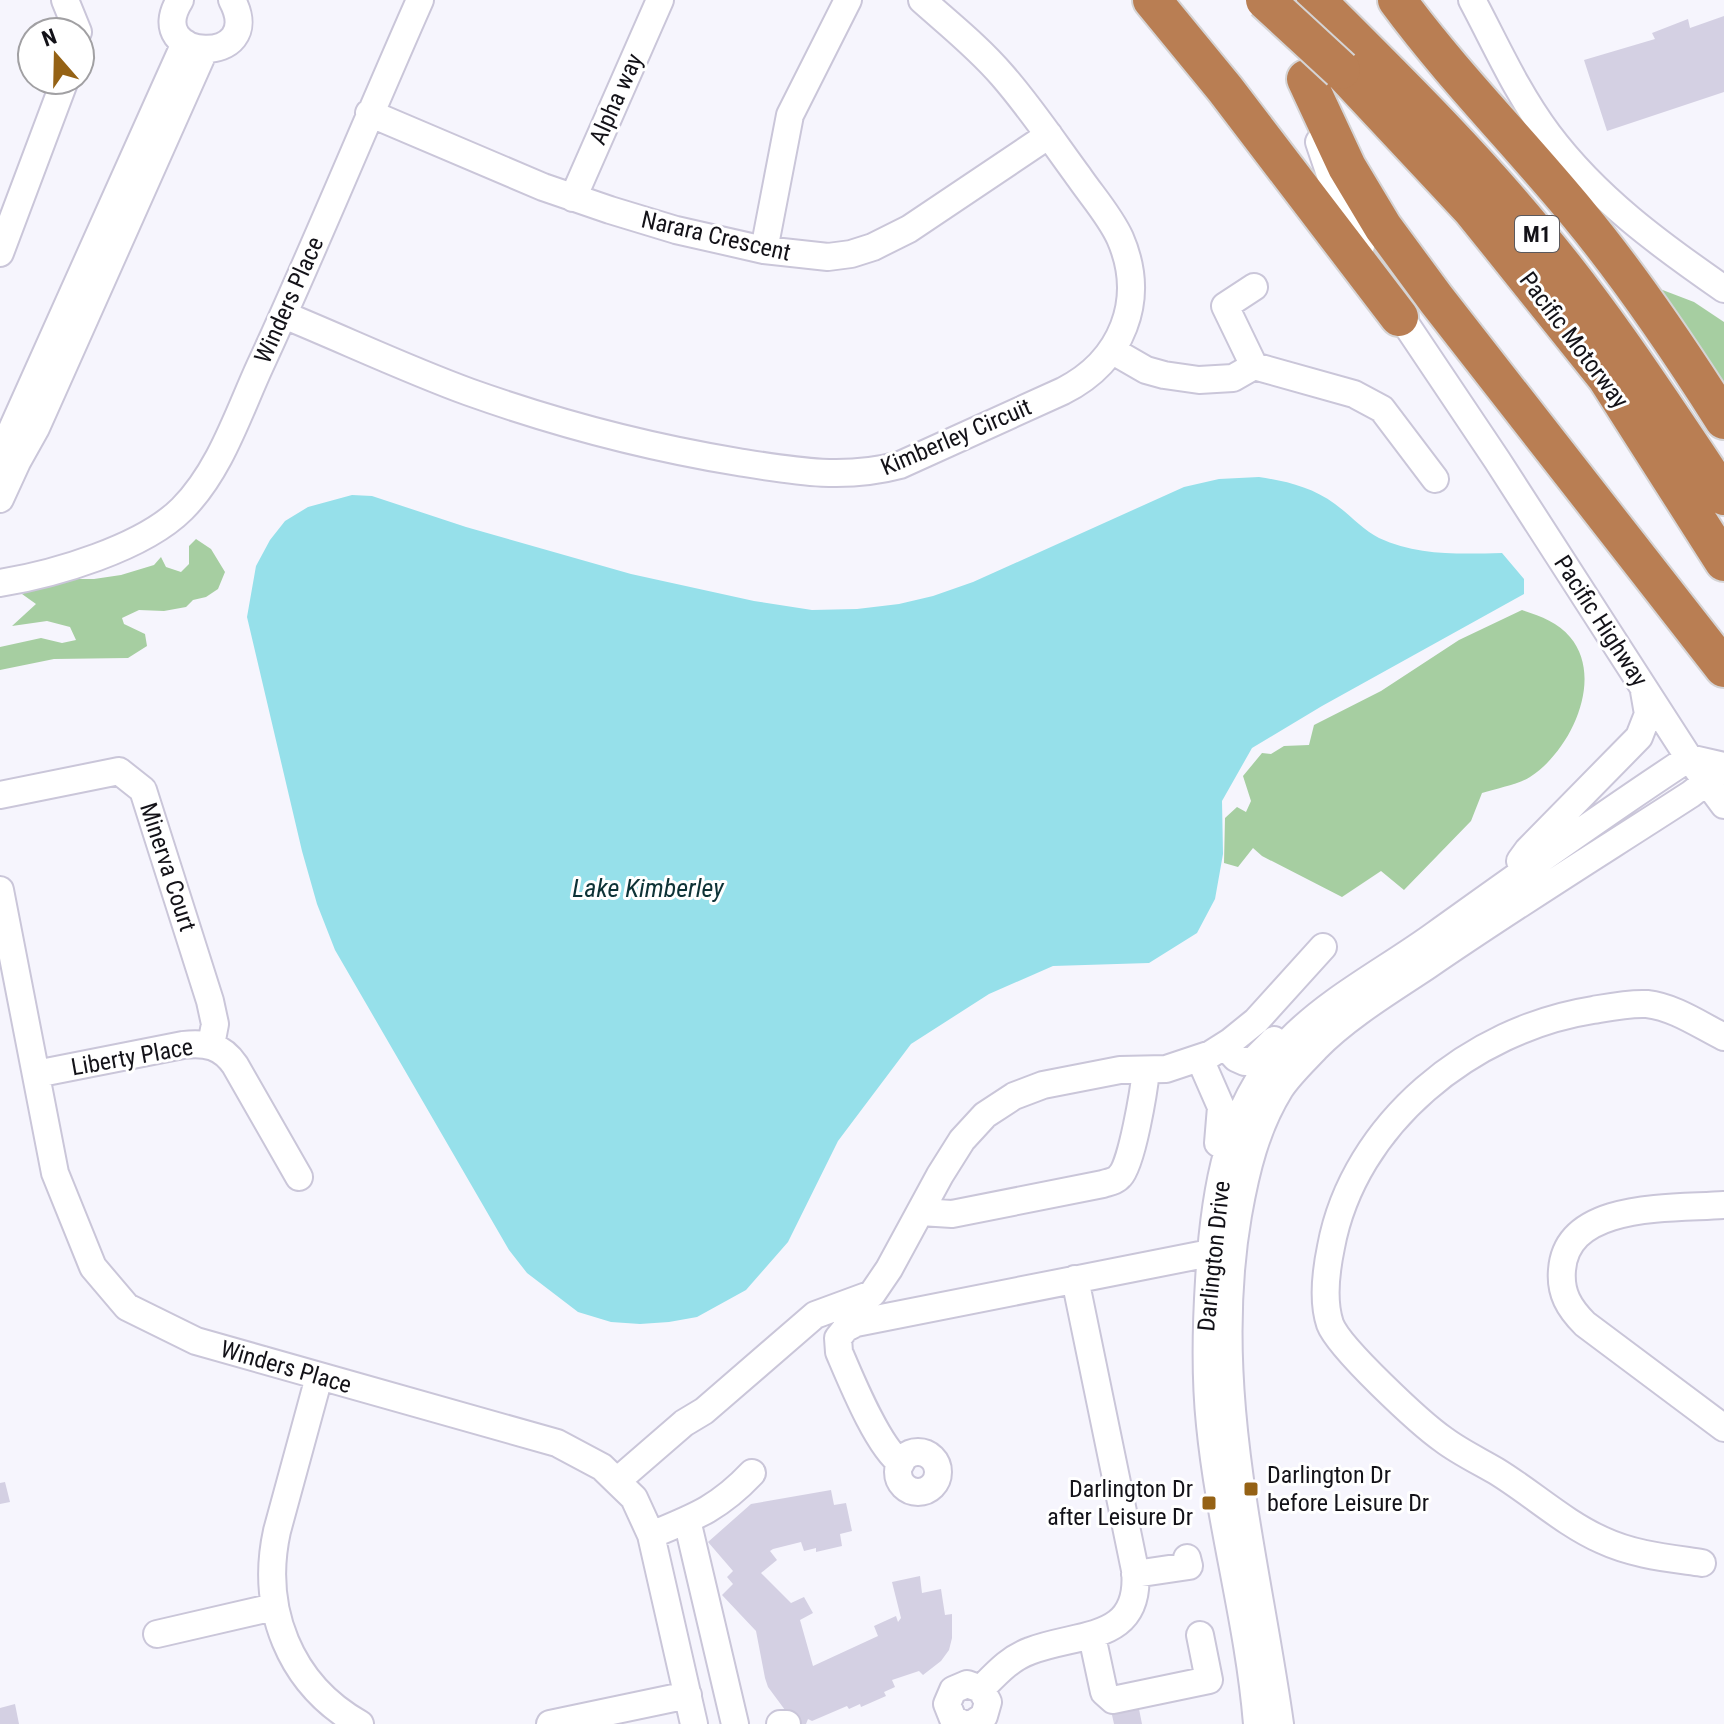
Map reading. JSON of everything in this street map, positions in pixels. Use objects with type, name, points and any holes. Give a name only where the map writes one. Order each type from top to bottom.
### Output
[{"type":"highway","points":[[1152,0],[1225,89],[1399,317]]},
{"type":"highway","name":"Pacific Motorway","points":[[1265,0],[1324,75],[1472,210],[1606,377],[1724,562]]},
{"type":"highway","name":"Pacific Motorway","points":[[1316,0],[1441,125],[1538,234],[1640,370],[1724,496]]},
{"type":"highway","points":[[1397,0],[1460,80],[1579,215],[1677,346],[1724,420]]},
{"type":"highway","points":[[1324,75],[1347,167],[1383,227],[1724,668]]},
{"type":"street","points":[[180,0],[174,22],[178,33],[195,47],[218,48],[230,40],[237,28],[240,4]]},
{"type":"street","name":"Winders Place","points":[[0,583],[41,575],[145,537],[170,520],[196,493],[214,467],[284,315],[420,0]]},
{"type":"street","name":"Alpha way","points":[[573,198],[660,0]]},
{"type":"street","points":[[764,250],[790,115],[848,0]]},
{"type":"street","name":"Kimberley Circuit","points":[[284,315],[468,391],[567,423],[674,452],[827,475],[875,472],[900,465],[1082,382],[1113,351],[1130,304],[1126,258],[1119,236],[1049,135],[1001,73],[922,0]]},
{"type":"street","points":[[1472,0],[1533,112],[1578,171],[1618,211],[1724,289]]},
{"type":"street","points":[[0,499],[17,462],[9,441],[195,47]]},
{"type":"street","name":"Pacific Highway","points":[[1324,75],[1315,127],[1341,207],[1399,317],[1497,460],[1689,758],[1718,772],[1724,805]]},
{"type":"street","points":[[0,253],[59,96]]},
{"type":"street","name":"Narara Crescent","points":[[369,113],[573,198],[676,230],[764,250],[828,257],[873,247],[909,229],[1049,135]]},
{"type":"street","points":[[1254,287],[1225,306],[1254,366]]},
{"type":"street","points":[[1113,351],[1146,370],[1164,375],[1199,380],[1233,378],[1254,366],[1354,394],[1382,409],[1435,479]]},
{"type":"street","name":"Winders Place","points":[[0,566],[102,553]]},
{"type":"street","points":[[1504,884],[1528,850],[1642,732],[1648,707],[1638,679]]},
{"type":"street","name":"Darlington Drive","points":[[1257,1724],[1210,1427],[1205,1338],[1214,1211],[1237,1119],[1271,1062],[1300,1030],[1504,884],[1689,758]]},
{"type":"street","name":"Minerva Court","points":[[0,795],[119,771],[138,786],[147,798],[210,1001],[215,1024],[211,1045]]},
{"type":"street","name":"Darlington Drive","points":[[1280,1724],[1233,1443],[1228,1380],[1228,1308],[1235,1236],[1247,1165],[1259,1132],[1281,1088],[1318,1046],[1370,1005],[1718,772]]},
{"type":"street","name":"Winders Place","points":[[0,890],[55,1173],[93,1267],[127,1307],[196,1341],[557,1443],[602,1467],[634,1498],[651,1535],[694,1724]]},
{"type":"street","points":[[617,1481],[684,1423],[704,1411],[812,1317],[872,1294],[962,1140],[979,1120],[1001,1103],[1052,1083],[1114,1071],[1166,1069],[1200,1059],[1225,1046],[1256,1021],[1323,947]]},
{"type":"street","points":[[1707,1561],[1647,1555],[1605,1542],[1445,1441],[1339,1340],[1328,1315],[1326,1294],[1333,1234],[1359,1170],[1401,1115],[1438,1078],[1469,1056],[1518,1030],[1548,1019],[1637,1004],[1666,1009],[1724,1037]]},
{"type":"street","points":[[1225,1046],[1236,1058],[1245,1062],[1255,1059],[1280,1036],[1300,1030]]},
{"type":"street","name":"Liberty Place","points":[[36,1074],[183,1045],[211,1045],[224,1052],[235,1065],[299,1177]]},
{"type":"street","points":[[1200,1059],[1221,1107],[1218,1145],[1223,1166]]},
{"type":"street","points":[[921,1212],[952,1214],[1103,1184],[1118,1178],[1124,1169],[1142,1104],[1146,1070]]},
{"type":"street","points":[[1724,1205],[1634,1212],[1602,1218],[1580,1232],[1563,1255],[1561,1287],[1573,1312],[1585,1324],[1724,1428]]},
{"type":"street","points":[[901,1463],[891,1456],[879,1436],[841,1358],[837,1342],[843,1331],[856,1323],[1210,1253]]},
{"type":"street","points":[[956,1722],[981,1720],[987,1712],[988,1702],[981,1689],[1016,1657],[1108,1630],[1126,1614],[1134,1595],[1135,1574],[1075,1279]]},
{"type":"street","points":[[319,1377],[275,1541],[271,1580],[274,1607],[290,1654],[307,1679],[326,1701],[360,1724]]},
{"type":"street","points":[[651,1535],[722,1502],[752,1473]]},
{"type":"street","points":[[687,1520],[735,1724]]},
{"type":"street","points":[[1135,1574],[1189,1566],[1187,1558]]},
{"type":"street","points":[[157,1634],[274,1607]]},
{"type":"street","points":[[1092,1636],[1104,1692],[1113,1700],[1209,1680],[1200,1635]]},
{"type":"street","points":[[550,1724],[688,1695]]},
{"type":"street","points":[[780,1724],[787,1724]]},
{"type":"green space","points":[[1660,289],[1694,302],[1724,322],[1724,387]]},
{"type":"green space","points":[[196,539],[211,549],[225,572],[218,589],[206,597],[193,600],[186,607],[164,611],[139,610],[122,618],[124,624],[145,634],[147,646],[128,658],[54,659],[0,670],[0,647],[41,638],[62,643],[76,640],[70,627],[47,621],[12,626],[36,604],[22,594],[58,579],[121,575],[154,565],[161,557],[166,567],[181,572],[189,564],[189,546]]},
{"type":"green space","points":[[1522,610],[1560,627],[1580,654],[1584,692],[1570,732],[1545,765],[1530,777],[1482,793],[1471,821],[1404,890],[1381,871],[1342,897],[1262,856],[1253,848],[1238,867],[1224,863],[1225,818],[1237,807],[1246,812],[1251,801],[1243,776],[1262,753],[1271,754],[1284,746],[1309,745],[1314,725],[1381,691],[1459,640]]},
{"type":"water","name":"Lake Kimberley","points":[[1259,477],[1317,493],[1373,535],[1394,544],[1439,553],[1502,553],[1524,579],[1524,594],[1252,748],[1222,801],[1223,854],[1215,899],[1197,933],[1149,963],[1053,966],[989,994],[911,1044],[838,1141],[788,1242],[746,1290],[697,1317],[640,1324],[611,1322],[578,1312],[527,1273],[509,1250],[335,950],[317,904],[247,617],[256,566],[285,521],[308,507],[352,495],[372,496],[466,527],[631,574],[754,601],[812,610],[857,609],[899,604],[973,582],[1184,487],[1219,479]]},
{"type":"building","points":[[1724,16],[1724,92],[1607,131],[1584,60],[1655,39],[1652,33],[1688,19],[1690,28]]},
{"type":"building","points":[[5,1482],[10,1502],[0,1504],[0,1483]]},
{"type":"building","points":[[831,1490],[834,1505],[846,1503],[852,1531],[840,1534],[842,1546],[816,1552],[816,1548],[804,1551],[801,1542],[773,1549],[770,1551],[777,1560],[761,1573],[791,1603],[804,1597],[813,1613],[800,1620],[813,1666],[878,1636],[874,1626],[896,1616],[898,1622],[901,1618],[892,1582],[920,1576],[922,1593],[941,1589],[945,1615],[952,1614],[952,1638],[949,1650],[941,1661],[923,1675],[919,1671],[892,1680],[895,1687],[884,1692],[886,1696],[861,1707],[860,1704],[849,1709],[847,1706],[812,1721],[808,1719],[806,1724],[787,1724],[785,1710],[765,1678],[756,1631],[722,1595],[733,1584],[727,1577],[733,1571],[708,1542],[751,1504]]},
{"type":"building","points":[[15,1704],[19,1724],[0,1724],[0,1708]]},
{"type":"building","points":[[1139,1709],[1142,1724],[1114,1724],[1112,1715]]},
{"type":"place","name":"Darlington Dr before Leisure Dr","points":[[1251,1489]]},
{"type":"place","name":"Darlington Dr after Leisure Dr","points":[[1209,1503]]}]
